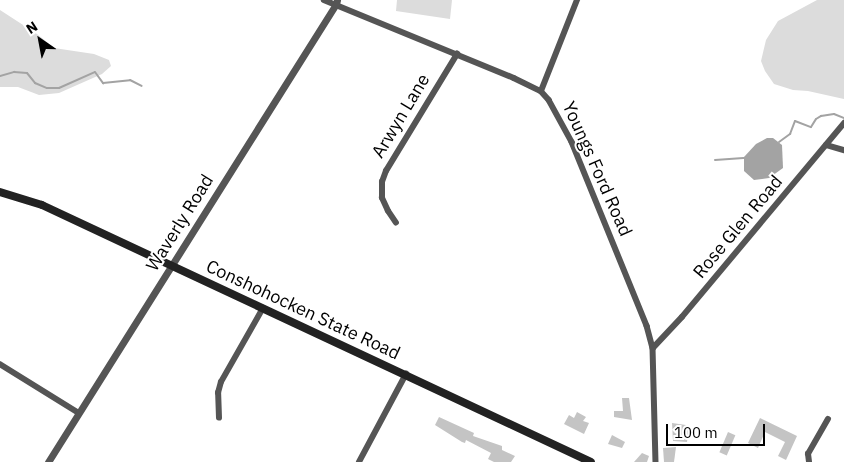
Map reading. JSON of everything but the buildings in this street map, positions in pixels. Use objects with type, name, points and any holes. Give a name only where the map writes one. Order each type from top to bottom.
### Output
[{"type":"main road","name":"Conshohocken State Road","points":[[0,192],[36,202],[590,462]]},
{"type":"street","name":"Youngs Ford Road","points":[[324,0],[336,2],[541,91],[555,108],[572,142],[643,314],[653,348],[656,462]]},
{"type":"street","points":[[541,91],[576,0]]},
{"type":"street","name":"Waverly Road","points":[[48,462],[336,2]]},
{"type":"street","name":"Arwyn Lane","points":[[396,222],[382,198],[382,182],[386,171],[457,54]]},
{"type":"street","name":"Rose Glen Road","points":[[653,348],[682,317],[844,123]]},
{"type":"street","points":[[826,145],[844,150]]},
{"type":"street","points":[[219,418],[218,393],[221,382],[263,308]]},
{"type":"street","points":[[0,364],[79,413]]},
{"type":"street","points":[[359,462],[406,374]]},
{"type":"street","points":[[809,462],[808,454],[828,418]]},
{"type":"shaded area","points":[[397,0],[452,0],[450,19],[396,11]]},
{"type":"shaded area","points":[[817,0],[844,0],[844,99],[808,91],[793,90],[774,84],[761,61],[766,40],[778,21]]},
{"type":"shaded area","points":[[0,10],[37,34],[54,48],[94,54],[109,60],[111,66],[102,74],[59,93],[39,95],[18,87],[0,87]]},
{"type":"shaded area","points":[[767,138],[773,138],[782,145],[783,168],[769,178],[754,180],[744,171],[744,157],[756,144]]},
{"type":"waterway","points":[[0,76],[14,72],[27,73],[35,83],[47,88],[59,88],[95,72],[103,83],[130,80],[142,86]]},
{"type":"waterway","points":[[779,142],[790,134],[795,121],[811,127],[816,119],[821,116],[834,114],[844,118]]},
{"type":"waterway","points":[[715,160],[747,158]]}]
